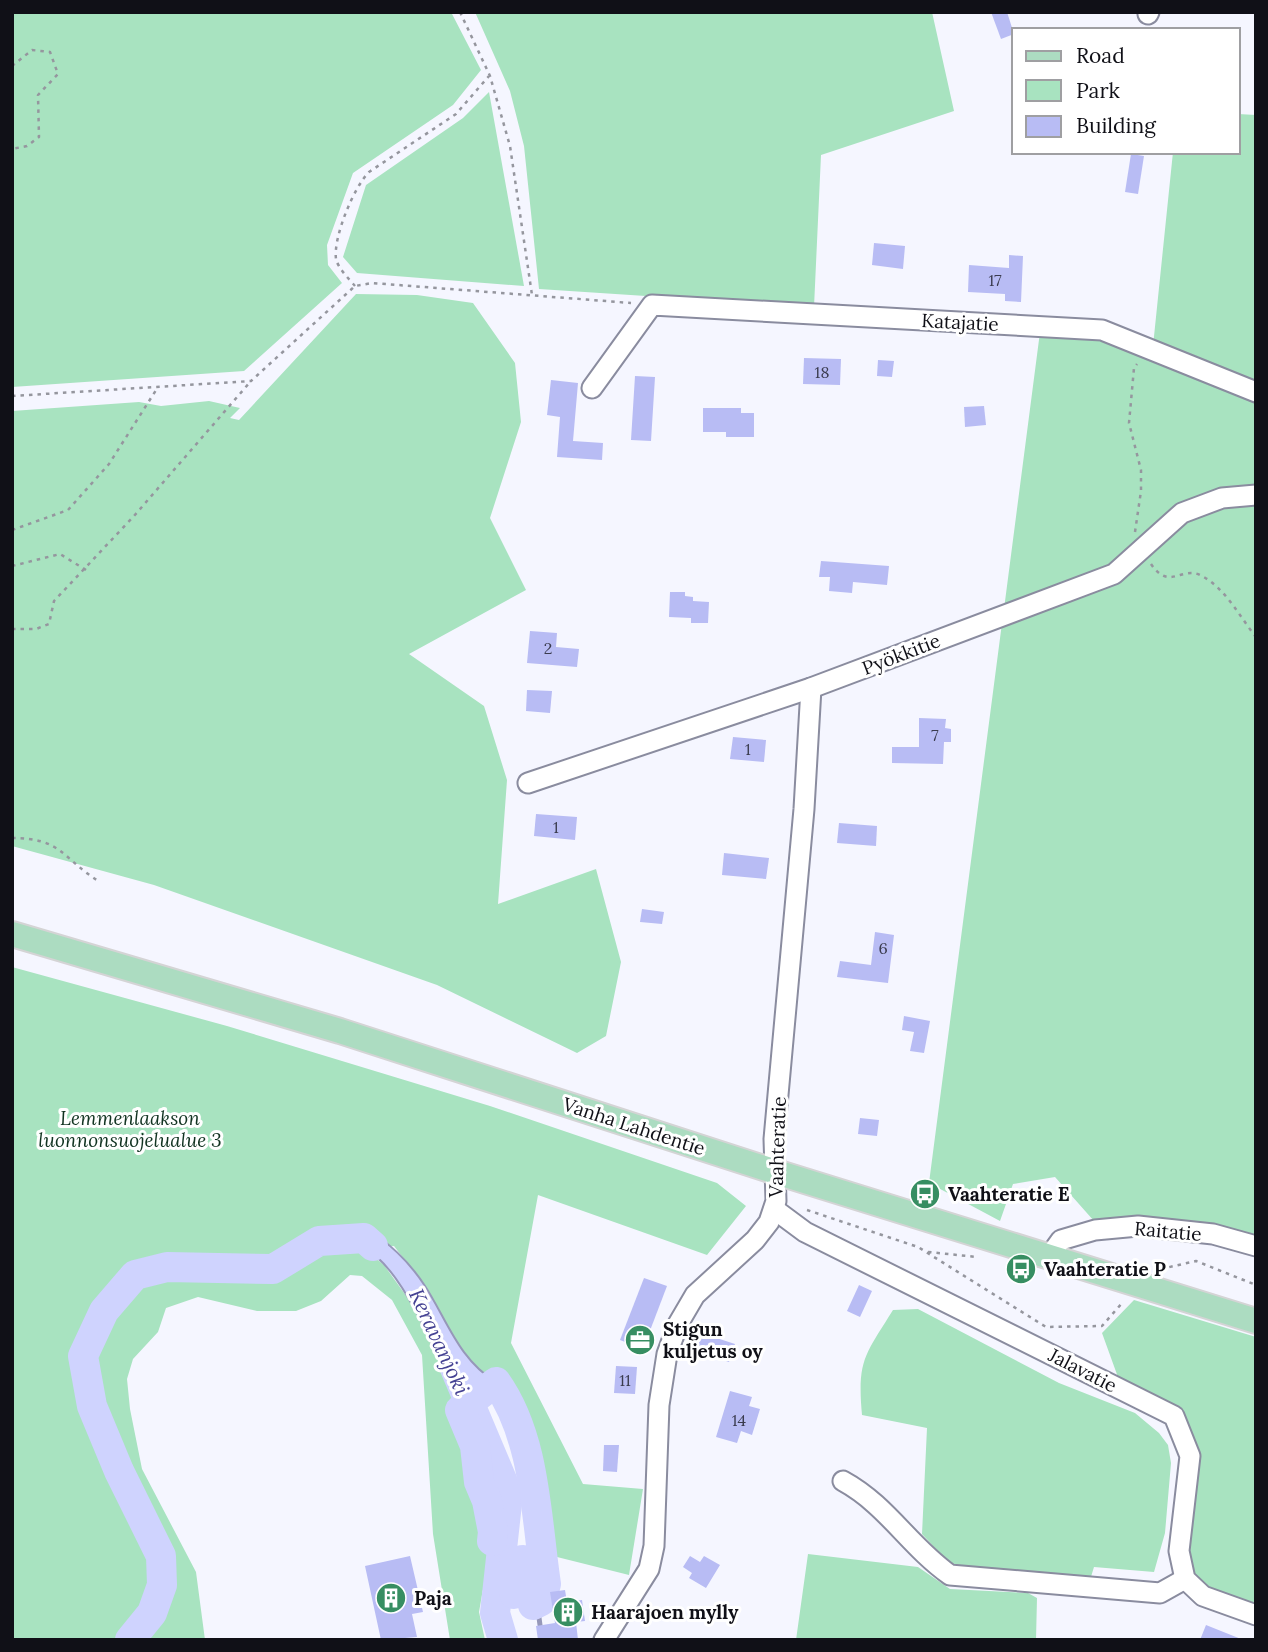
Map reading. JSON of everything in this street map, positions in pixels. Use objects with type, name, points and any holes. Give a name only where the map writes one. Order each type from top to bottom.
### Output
[{"type":"main road","name":"Vanha Lahdentie","points":[[12,934],[340,1031],[776,1191],[1048,1258],[1256,1321]]},
{"type":"street","name":"Katajatie","points":[[652,305],[1102,330],[1256,392]]},
{"type":"street","points":[[592,388],[652,305]]},
{"type":"street","name":"Pyökkitie","points":[[528,782],[811,688],[1114,574],[1182,513],[1222,498],[1256,495]]},
{"type":"street","name":"Vaahteratie","points":[[604,1640],[649,1569],[654,1546],[659,1405],[667,1354],[678,1324],[695,1296],[755,1240],[776,1191],[774,1139],[804,809],[811,688]]},
{"type":"street","name":"Jalavatie","points":[[776,1191],[805,1232],[1174,1416],[1190,1456],[1180,1551],[1185,1579]]},
{"type":"street","name":"Raitatie","points":[[1048,1258],[1061,1240],[1095,1230],[1138,1226],[1213,1234],[1256,1246]]},
{"type":"street","points":[[843,1481],[869,1495],[924,1557],[950,1575],[1160,1593],[1185,1579],[1203,1596],[1256,1615]]},
{"type":"path","points":[[460,12],[490,76],[510,146],[532,296]]},
{"type":"path","points":[[12,66],[32,50],[50,52],[58,74],[38,95],[39,137],[27,146],[12,149]]},
{"type":"path","points":[[355,286],[336,262],[337,242],[359,182],[369,172],[456,114],[490,76]]},
{"type":"path","points":[[12,629],[36,629],[49,624],[54,601],[86,570],[251,381],[355,286],[372,283],[652,305]]},
{"type":"path","points":[[1158,353],[1142,358],[1133,368],[1130,433],[1141,470],[1140,507],[1135,537],[1140,551],[1154,570],[1165,577],[1175,578],[1185,573],[1199,573],[1225,595],[1256,637]]},
{"type":"path","points":[[12,396],[251,381]]},
{"type":"path","points":[[12,530],[68,510],[109,464],[158,387]]},
{"type":"path","points":[[12,566],[60,554],[86,570]]},
{"type":"path","points":[[12,838],[34,838],[57,846],[85,874],[100,883]]},
{"type":"path","points":[[776,1191],[800,1208],[925,1251],[983,1259]]},
{"type":"path","points":[[925,1251],[1046,1327],[1102,1326],[1123,1301]]},
{"type":"path","points":[[1151,1271],[1196,1261],[1256,1285]]},
{"type":"green space","points":[[12,12],[451,12],[481,70],[453,105],[353,173],[327,245],[328,265],[342,283],[244,371],[12,387]]},
{"type":"green space","points":[[475,12],[932,12],[954,111],[821,155],[814,307],[539,289],[524,146],[510,91]]},
{"type":"green space","points":[[489,92],[524,286],[357,273],[343,257],[366,185],[463,118]]},
{"type":"green space","points":[[1240,114],[1256,115],[1256,382],[1153,346],[1173,154],[1240,154]]},
{"type":"green space","points":[[356,294],[417,295],[473,303],[515,363],[521,422],[490,518],[526,590],[409,654],[484,706],[507,780],[498,904],[596,869],[621,962],[606,1036],[577,1053],[437,985],[154,885],[12,846],[12,411],[139,402],[161,406],[209,401],[240,408],[230,418],[239,420]]},
{"type":"green space","points":[[1040,332],[1102,335],[1256,398],[1256,486],[1221,490],[1110,568],[1004,609]]},
{"type":"green space","points":[[1256,502],[1256,1239],[1094,1221],[1055,1177],[1013,1184],[1000,1221],[929,1183],[1002,623],[1121,578],[1186,521],[1226,505]]},
{"type":"green space","name":"Lemmenlaakson luonnonsuojelualue 3","points":[[12,967],[227,1026],[490,1106],[717,1183],[746,1206],[707,1255],[538,1195],[511,1343],[583,1484],[643,1489],[629,1575],[541,1553],[531,1467],[508,1399],[496,1382],[480,1373],[451,1335],[425,1287],[394,1246],[364,1249],[384,1265],[407,1297],[440,1356],[475,1446],[479,1482],[487,1501],[493,1532],[479,1612],[485,1640],[450,1640],[433,1534],[422,1355],[392,1300],[362,1276],[350,1275],[321,1301],[296,1311],[257,1311],[198,1297],[166,1308],[158,1332],[133,1359],[127,1379],[142,1469],[196,1572],[205,1640],[12,1640]]},
{"type":"green space","points":[[1134,1300],[1256,1337],[1256,1606],[1205,1587],[1189,1575],[1181,1411],[1119,1380],[1102,1333]]},
{"type":"green space","points":[[918,1309],[1059,1383],[1135,1413],[1159,1433],[1168,1445],[1171,1463],[1165,1533],[1154,1572],[1094,1567],[1090,1580],[965,1567],[948,1562],[922,1534],[927,1428],[862,1415],[861,1397],[865,1359],[893,1310]]},
{"type":"green space","points":[[808,1554],[918,1567],[950,1589],[1028,1593],[1037,1598],[1036,1640],[796,1640]]},
{"type":"water","points":[[363,1226],[390,1246],[412,1268],[463,1351],[483,1373],[496,1382],[460,1410],[421,1321],[394,1276],[379,1259],[364,1249],[337,1249],[332,1231]]},
{"type":"building","points":[[991,12],[1007,12],[1012,35],[1001,39]]},
{"type":"building","points":[[1131,154],[1144,156],[1138,194],[1125,192]]},
{"type":"building","points":[[874,243],[905,246],[903,269],[872,265]]},
{"type":"building","points":[[1009,255],[1023,256],[1021,302],[1005,301],[1005,294],[968,292],[969,265],[1009,268]]},
{"type":"building","points":[[804,358],[841,359],[840,385],[803,384]]},
{"type":"building","points":[[878,360],[894,361],[892,377],[877,376]]},
{"type":"building","points":[[635,376],[655,377],[651,441],[631,440]]},
{"type":"building","points":[[551,380],[578,383],[573,441],[603,443],[602,460],[557,457],[560,417],[547,415]]},
{"type":"building","points":[[984,406],[986,425],[965,427],[964,407]]},
{"type":"building","points":[[703,408],[741,408],[741,413],[754,413],[754,437],[726,437],[726,432],[703,432]]},
{"type":"building","points":[[821,561],[889,566],[887,585],[853,582],[852,593],[829,591],[830,577],[819,577]]},
{"type":"building","points":[[670,592],[685,592],[685,596],[693,597],[693,601],[709,602],[708,623],[691,623],[691,618],[669,617]]},
{"type":"building","points":[[530,631],[557,633],[556,647],[579,649],[577,667],[527,663]]},
{"type":"building","points":[[527,690],[552,691],[550,713],[526,711]]},
{"type":"building","points":[[919,718],[946,719],[945,728],[951,729],[951,742],[944,742],[943,764],[892,763],[892,747],[919,747]]},
{"type":"building","points":[[733,737],[766,740],[764,762],[730,759]]},
{"type":"building","points":[[536,814],[577,817],[575,840],[534,836]]},
{"type":"building","points":[[839,823],[877,826],[876,846],[837,843]]},
{"type":"building","points":[[724,853],[769,858],[766,879],[722,875]]},
{"type":"building","points":[[642,909],[664,912],[662,924],[640,922]]},
{"type":"building","points":[[875,932],[894,935],[888,983],[837,977],[840,961],[871,965]]},
{"type":"building","points":[[904,1016],[930,1021],[924,1053],[910,1051],[914,1032],[902,1030]]},
{"type":"building","points":[[860,1118],[879,1120],[877,1136],[858,1134]]},
{"type":"building","points":[[644,1278],[667,1286],[643,1349],[620,1340]]},
{"type":"building","points":[[859,1285],[872,1291],[860,1317],[847,1311]]},
{"type":"building","points":[[698,1332],[735,1344],[729,1362],[693,1350]]},
{"type":"building","points":[[616,1366],[637,1367],[635,1394],[614,1393]]},
{"type":"building","points":[[730,1391],[752,1397],[749,1406],[760,1409],[752,1435],[741,1431],[737,1443],[716,1437]]},
{"type":"building","points":[[604,1445],[619,1445],[617,1472],[603,1471]]},
{"type":"building","name":"Paja","points":[[410,1556],[423,1612],[412,1614],[417,1637],[381,1640],[365,1566]]},
{"type":"building","points":[[690,1556],[700,1562],[704,1556],[720,1565],[706,1588],[689,1578],[692,1573],[683,1567]]},
{"type":"building","name":"Haarajoen mylly","points":[[565,1590],[567,1602],[582,1600],[585,1621],[576,1622],[578,1640],[538,1640],[536,1626],[555,1623],[550,1592]]},
{"type":"building","points":[[1206,1625],[1241,1639],[1241,1640],[1200,1640]]},
{"type":"waterway","name":"Keravanjoki","points":[[130,1640],[152,1613],[162,1585],[161,1556],[119,1471],[92,1406],[83,1356],[104,1311],[135,1275],[167,1267],[273,1269],[319,1241],[364,1238],[373,1246]]},
{"type":"waterway","name":"Keravanjoki","points":[[454,1366],[508,1494],[495,1613],[503,1640]]},
{"type":"waterway","points":[[492,1541],[493,1532],[487,1501],[479,1482],[475,1446],[460,1410],[496,1382],[509,1404],[527,1453],[546,1584],[541,1601],[533,1605],[523,1560],[514,1562],[514,1594]]},
{"type":"waterway","points":[[537,1603],[540,1625]]},
{"type":"place","name":"Vaahteratie E","points":[[925,1194]]},
{"type":"place","name":"Vaahteratie P","points":[[1021,1269]]},
{"type":"place","name":"Stigun kuljetus oy","points":[[640,1340]]},
{"type":"place","name":"Paja","points":[[391,1598]]},
{"type":"place","name":"Haarajoen mylly","points":[[568,1612]]}]
